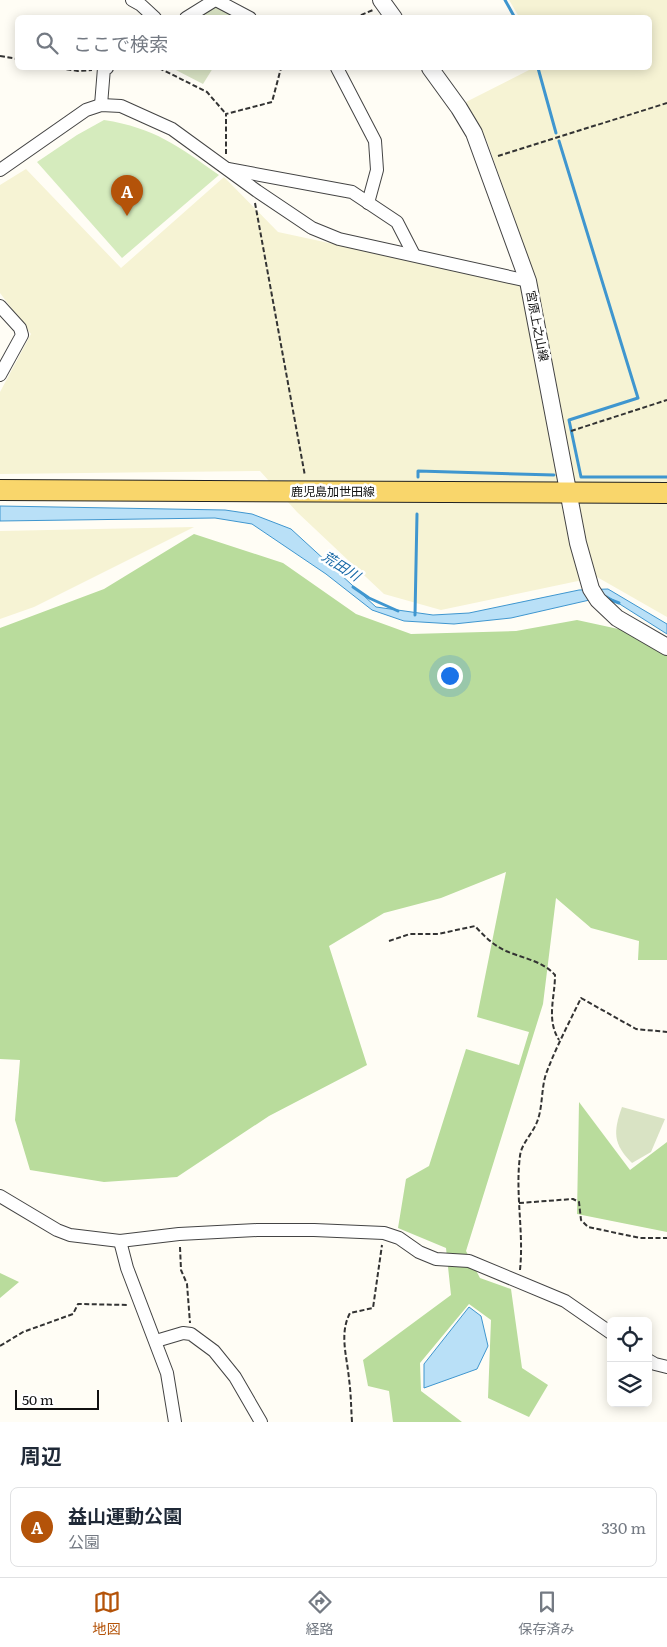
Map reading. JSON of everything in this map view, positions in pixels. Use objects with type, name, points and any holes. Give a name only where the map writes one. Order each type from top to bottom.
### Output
[{"type":"main road","name":"鹿児島加世田線","points":[[0,490],[667,493]]},
{"type":"street","points":[[132,0],[152,15]]},
{"type":"street","points":[[191,15],[216,0],[244,15]]},
{"type":"street","points":[[101,105],[106,70]]},
{"type":"street","points":[[338,70],[375,141],[377,170],[368,203]]},
{"type":"street","name":"宮原上之山線","points":[[432,70],[460,108],[474,133],[528,281],[585,573],[598,600],[617,618],[667,647]]},
{"type":"street","points":[[0,170],[86,110],[101,105],[121,106],[172,129],[225,169],[312,228],[364,246],[414,255],[528,281]]},
{"type":"street","points":[[225,169],[352,192],[397,222],[414,255]]},
{"type":"street","points":[[0,306],[20,328],[22,335],[0,375]]},
{"type":"street","points":[[0,1196],[57,1230],[70,1235],[120,1242],[179,1234],[314,1230],[384,1233],[399,1238],[419,1252],[436,1259],[469,1261],[579,1308],[607,1330]]},
{"type":"street","points":[[120,1242],[127,1268],[156,1341],[166,1373],[175,1422]]},
{"type":"street","points":[[156,1341],[183,1333],[191,1334],[214,1351],[236,1377],[261,1422]]},
{"type":"street","points":[[652,1362],[667,1367]]},
{"type":"path","points":[[363,15],[387,7]]},
{"type":"path","points":[[0,56],[15,58]]},
{"type":"path","points":[[72,70],[87,70]]},
{"type":"path","points":[[163,70],[207,92],[226,114],[225,169]]},
{"type":"path","points":[[226,114],[272,102],[280,70]]},
{"type":"path","points":[[485,160],[667,103]]},
{"type":"path","points":[[257,191],[255,204],[301,447],[305,473],[304,491]]},
{"type":"path","points":[[574,430],[667,400]]},
{"type":"path","points":[[389,941],[410,934],[438,934],[475,926],[486,938],[504,950],[549,968],[555,975],[555,993],[550,1020],[559,1040]]},
{"type":"path","points":[[519,1282],[522,1248],[519,1230],[520,1154],[537,1122],[546,1075],[559,1040],[580,998],[636,1029],[667,1032]]},
{"type":"path","points":[[519,1203],[573,1199],[579,1202],[581,1220],[588,1228],[640,1238],[667,1238]]},
{"type":"path","points":[[352,1422],[349,1375],[343,1346],[345,1322],[350,1313],[373,1308],[384,1233]]},
{"type":"path","points":[[179,1234],[181,1270],[187,1284],[191,1334]]},
{"type":"path","points":[[0,1346],[23,1332],[73,1314],[78,1304],[142,1306]]},
{"type":"shaded area","points":[[509,0],[667,0],[667,617],[597,577],[441,610],[384,594],[297,512],[260,471],[0,474],[0,392],[31,334],[0,293],[0,185],[26,169],[121,268],[224,177],[278,232],[538,288],[487,141],[466,102],[529,70],[652,70],[652,15],[518,15]]},
{"type":"shaded area","points":[[194,527],[34,607],[0,619],[0,531]]},
{"type":"green space","points":[[219,5],[235,15],[202,15]]},
{"type":"green space","points":[[176,70],[212,70],[203,84]]},
{"type":"green space","points":[[104,120],[122,123],[152,133],[191,155],[219,175],[122,258],[37,162],[77,135]]},
{"type":"green space","points":[[194,534],[283,563],[356,614],[411,634],[516,631],[577,620],[623,630],[667,656],[667,960],[638,960],[639,941],[591,928],[556,898],[543,1004],[466,1251],[480,1278],[511,1289],[522,1368],[548,1385],[529,1417],[488,1398],[491,1320],[469,1304],[420,1363],[421,1391],[462,1422],[393,1422],[389,1391],[368,1386],[363,1360],[451,1295],[446,1248],[398,1228],[406,1179],[429,1166],[466,1049],[519,1065],[529,1032],[477,1017],[506,872],[441,898],[384,913],[329,946],[367,1065],[269,1116],[177,1177],[104,1182],[30,1170],[15,1120],[20,1060],[0,1059],[0,628],[104,589]]},
{"type":"green space","points":[[579,1102],[630,1170],[667,1142],[667,1232],[577,1214]]},
{"type":"green space","points":[[622,1107],[665,1119],[651,1152],[632,1163],[621,1150],[616,1137],[617,1124]]},
{"type":"green space","points":[[0,1273],[19,1282],[0,1298]]},
{"type":"water","points":[[0,506],[225,510],[252,514],[291,529],[376,607],[433,615],[469,613],[579,590],[608,589],[667,624],[667,634],[607,596],[511,618],[454,624],[404,621],[372,610],[326,574],[252,524],[215,518],[0,521]]},
{"type":"water","points":[[469,1307],[481,1316],[488,1346],[477,1369],[424,1388],[424,1364]]},
{"type":"waterway","points":[[505,0],[513,15]]},
{"type":"waterway","points":[[539,70],[556,133]]},
{"type":"waterway","points":[[559,141],[638,398],[569,420],[581,477],[667,477]]},
{"type":"waterway","points":[[418,477],[418,471],[554,475]]},
{"type":"waterway","points":[[415,615],[417,514]]},
{"type":"waterway","name":"荒田川","points":[[353,587],[369,598],[398,611]]},
{"type":"waterway","name":"荒田川","points":[[606,598],[619,603]]},
{"type":"place","name":"益山運動公園","points":[[127,216]]}]
